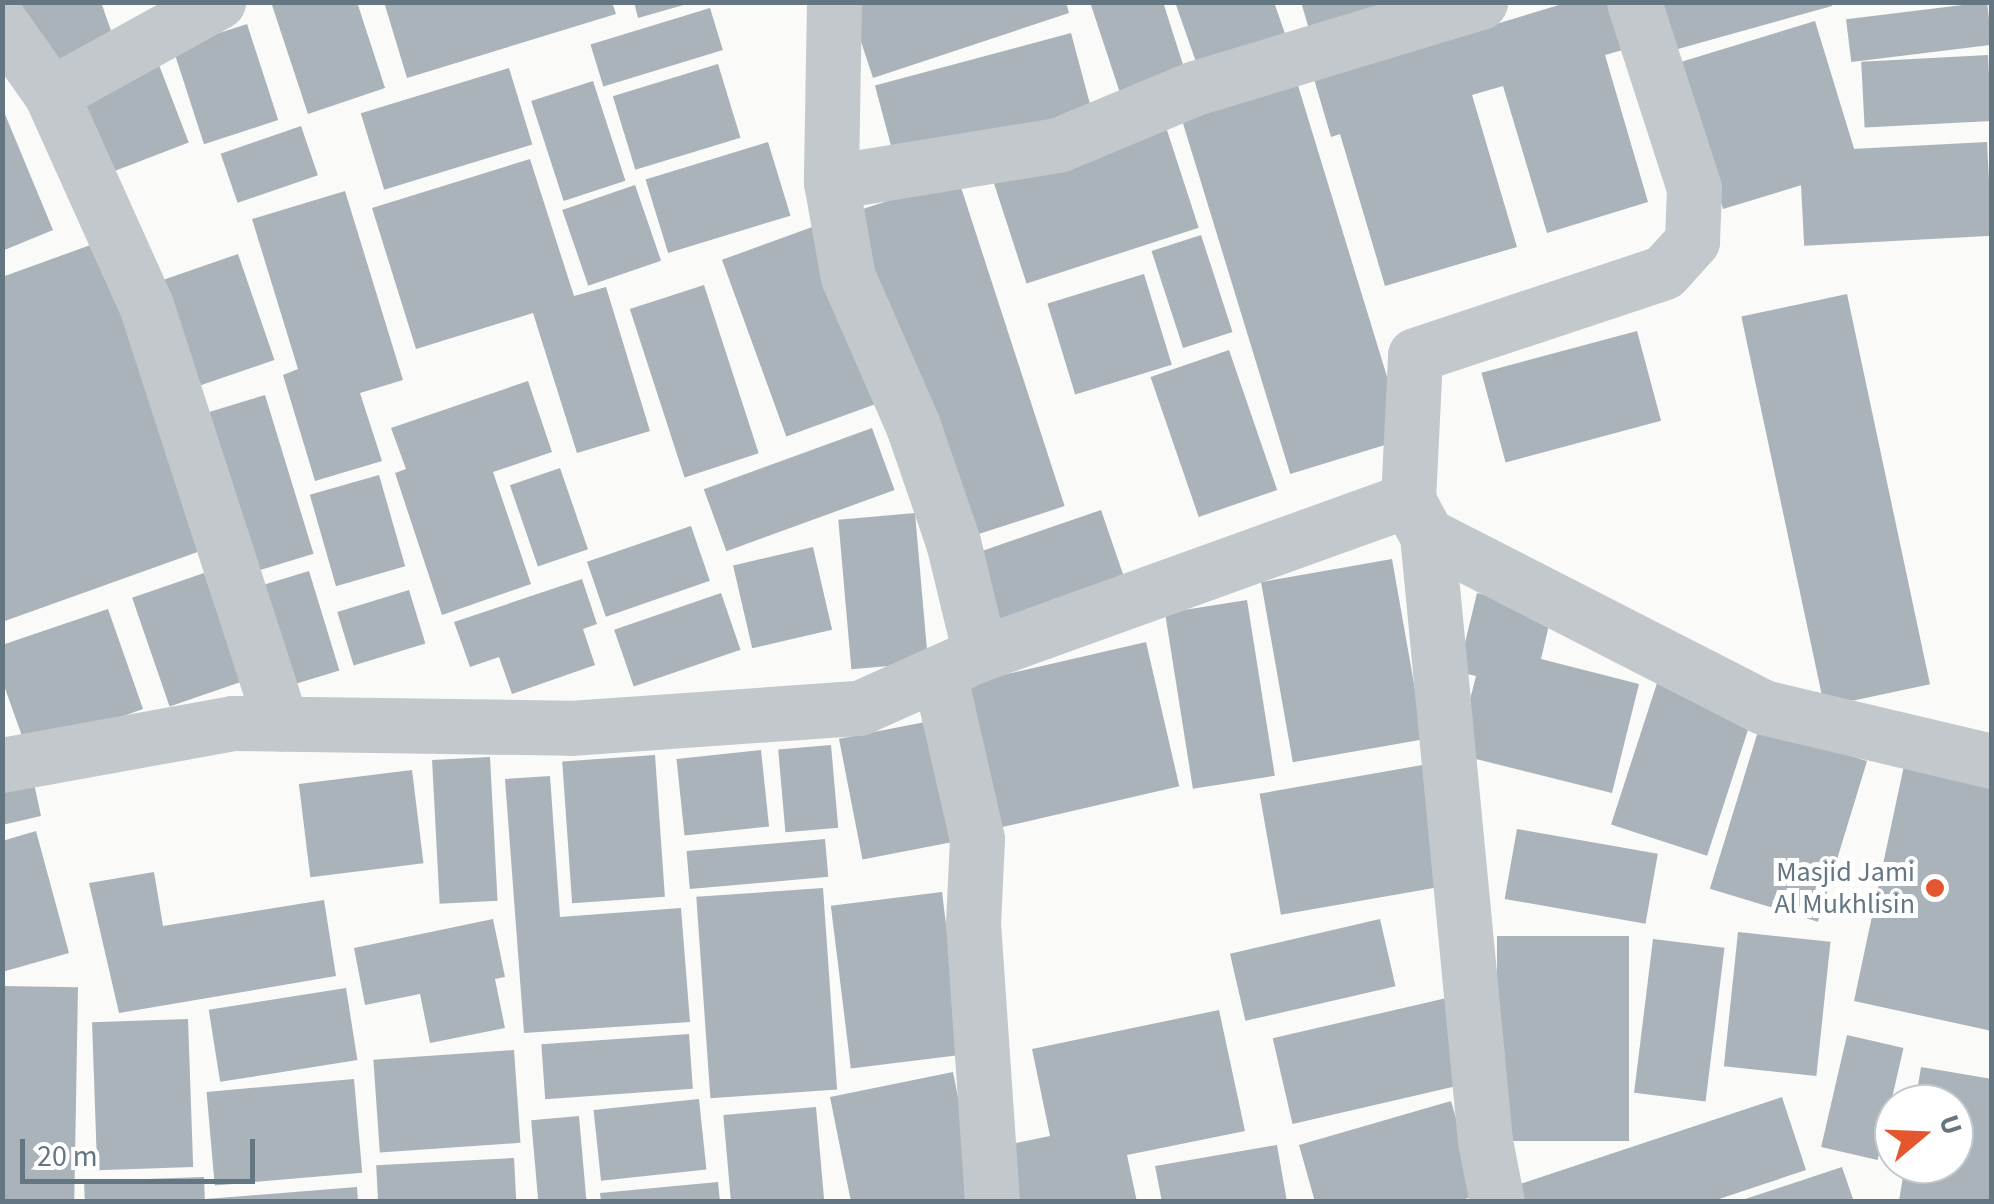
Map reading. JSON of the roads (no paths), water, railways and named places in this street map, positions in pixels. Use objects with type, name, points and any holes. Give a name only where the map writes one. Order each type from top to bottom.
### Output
[{"type":"street","points":[[52,94],[218,2]]},
{"type":"street","points":[[834,2],[832,182],[848,278],[913,426],[953,542],[977,839],[973,923],[992,1202]]},
{"type":"street","points":[[832,182],[1058,144],[1195,88],[1480,2]]},
{"type":"street","points":[[1497,1202],[1485,1142],[1418,517],[1415,355],[1664,272],[1692,240],[1694,188],[1634,2]]},
{"type":"street","points":[[2,25],[52,94],[146,305],[281,724]]},
{"type":"street","points":[[2,766],[232,722],[570,728],[859,708],[960,664],[1418,517],[1763,707],[1992,762]]},
{"type":"place","name":"Masjid Jami Al Mukhlisin","points":[[1935,888]]}]
